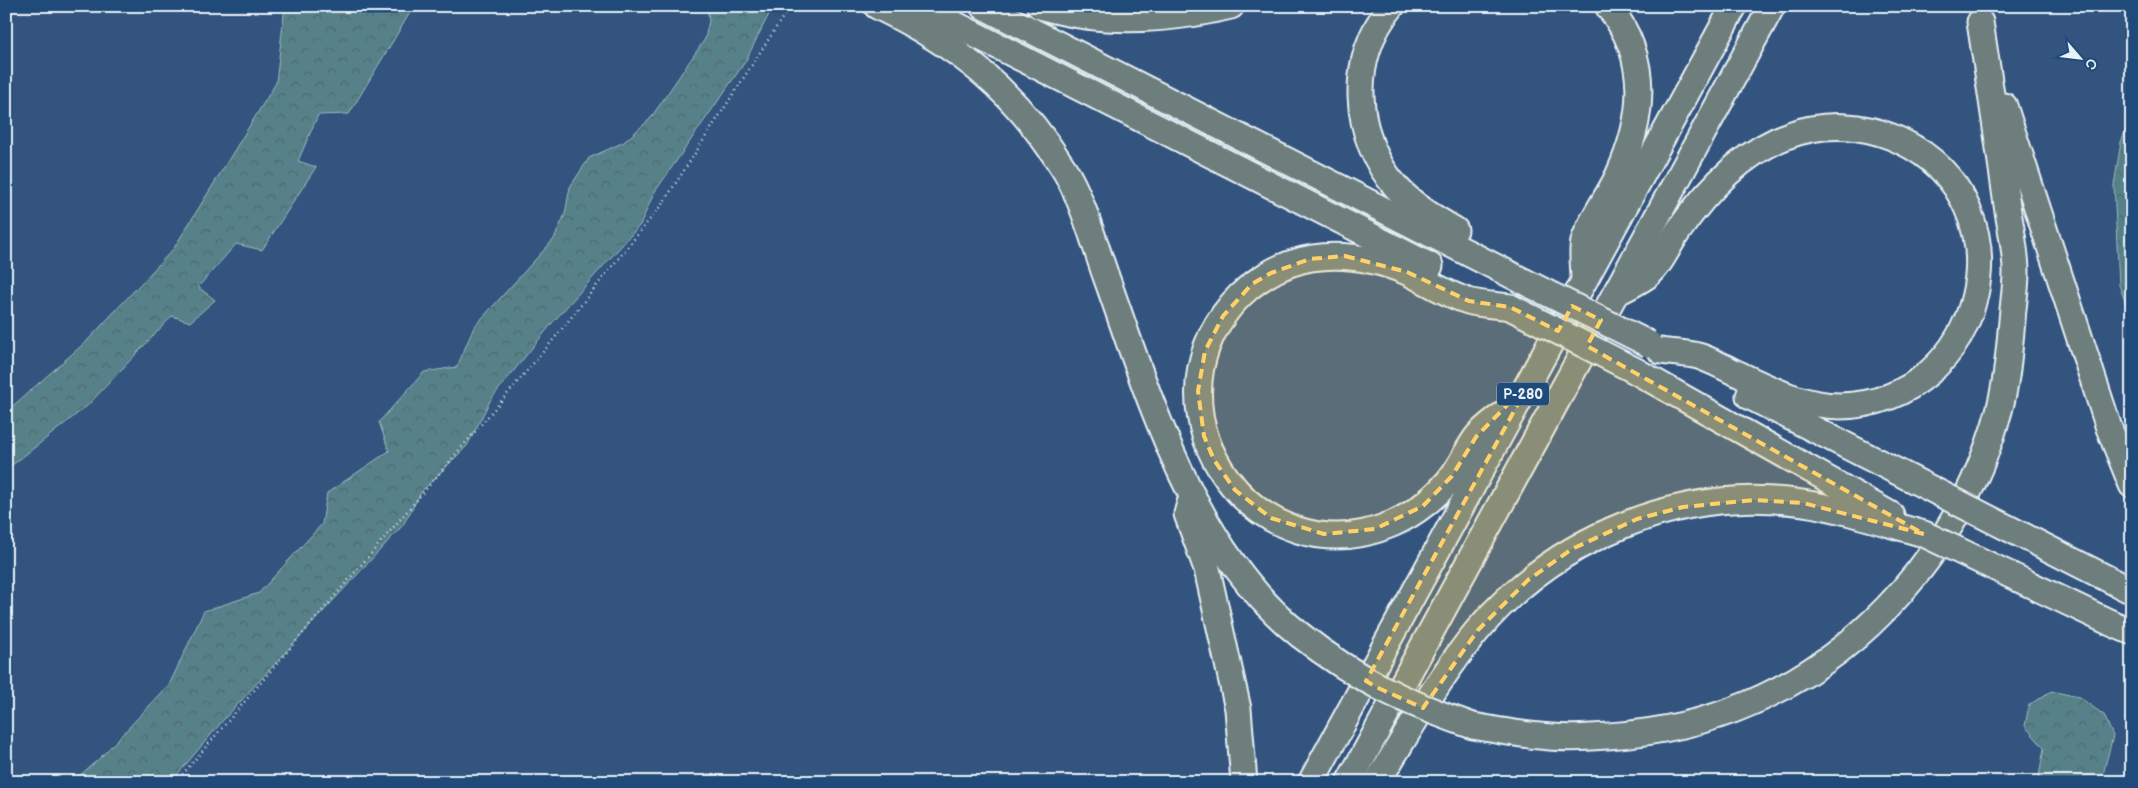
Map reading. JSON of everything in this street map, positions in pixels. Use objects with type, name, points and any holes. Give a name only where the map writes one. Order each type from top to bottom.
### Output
[{"type":"highway","points":[[877,6],[920,29],[968,60],[1002,89],[1035,128],[1065,170],[1081,206],[1161,426],[1191,496],[1225,551],[1257,594],[1300,635],[1328,658],[1376,687],[1417,706],[1473,726],[1550,737],[1589,738],[1664,729],[1733,710],[1772,692],[1813,668],[1851,641],[1905,589],[1929,559],[1956,518],[1986,453],[2000,410],[2008,367],[2016,272],[1978,14]]},
{"type":"highway","points":[[919,6],[1634,370],[1924,534],[2122,628]]},
{"type":"highway","points":[[983,6],[2131,590]]},
{"type":"highway","points":[[1040,6],[1068,14],[1120,20],[1162,18],[1231,6]]},
{"type":"highway","points":[[1392,6],[1375,31],[1361,77],[1360,102],[1369,142],[1382,168],[1407,198],[1429,214],[1488,249],[1523,281]]},
{"type":"highway","points":[[1584,284],[1585,239],[1618,176],[1635,131],[1638,117],[1639,94],[1634,54],[1623,28],[1608,6]]},
{"type":"highway","name":"Р-280","points":[[1311,782],[1520,402],[1734,6]]},
{"type":"highway","name":"Р-280","points":[[1349,782],[1772,6]]},
{"type":"highway","points":[[1978,14],[1997,84],[2070,303],[2087,362],[2109,428],[2132,485]]},
{"type":"highway","points":[[1616,294],[1649,274],[1678,230],[1701,200],[1725,175],[1751,154],[1776,141],[1810,129],[1837,126],[1885,134],[1911,146],[1933,162],[1958,192],[1968,213],[1976,236],[1979,262],[1977,293],[1960,336],[1948,355],[1914,384],[1896,394],[1857,405],[1818,404],[1792,398],[1700,356],[1655,348]]},
{"type":"highway","points":[[1510,307],[1469,301],[1407,272],[1361,258],[1330,256],[1292,264],[1271,272],[1252,284],[1223,316],[1212,334],[1202,361],[1198,391],[1199,412],[1204,436],[1214,460],[1228,482],[1251,505],[1271,518],[1289,526],[1316,533],[1341,535],[1358,534],[1391,524],[1423,506],[1452,476],[1476,437],[1520,402]]},
{"type":"highway","points":[[1191,496],[1187,514],[1207,569],[1238,710],[1244,782]]},
{"type":"highway","points":[[1377,782],[1452,664],[1501,606],[1528,580],[1556,560],[1572,549],[1615,527],[1683,507],[1730,500],[1754,500],[1803,503],[1924,534]]},
{"type":"path","points":[[176,782],[542,352],[663,203],[790,6]]},
{"type":"highlighted area","points":[[1345,256],[1407,272],[1469,301],[1510,307],[1558,331],[1572,306],[1601,320],[1587,346],[1924,534],[1803,503],[1754,500],[1683,507],[1637,519],[1572,549],[1528,580],[1478,630],[1423,708],[1376,687],[1366,681],[1519,402],[1514,398],[1476,437],[1452,476],[1423,506],[1375,529],[1324,534],[1271,518],[1235,490],[1214,460],[1204,436],[1198,391],[1205,351],[1223,316],[1252,284],[1271,273],[1310,259]]},
{"type":"green space","points":[[285,6],[414,6],[349,114],[318,115],[298,161],[316,167],[262,250],[236,244],[198,287],[215,300],[190,322],[172,316],[87,406],[6,470],[6,412],[88,340],[174,248],[276,83]]},
{"type":"green space","points":[[707,6],[773,6],[745,62],[654,193],[640,225],[553,322],[491,399],[467,446],[422,491],[403,525],[225,718],[171,782],[72,782],[100,758],[169,685],[204,611],[259,593],[322,524],[327,493],[389,451],[379,422],[424,372],[457,367],[474,327],[554,239],[565,214],[570,187],[589,158],[624,142],[650,119],[705,39],[709,21]]},
{"type":"green space","points":[[2132,114],[2132,320],[2119,285],[2114,185],[2121,142]]},
{"type":"green space","points":[[2051,691],[2079,697],[2104,715],[2113,736],[2101,782],[2038,782],[2044,748],[2025,726],[2029,705]]}]
